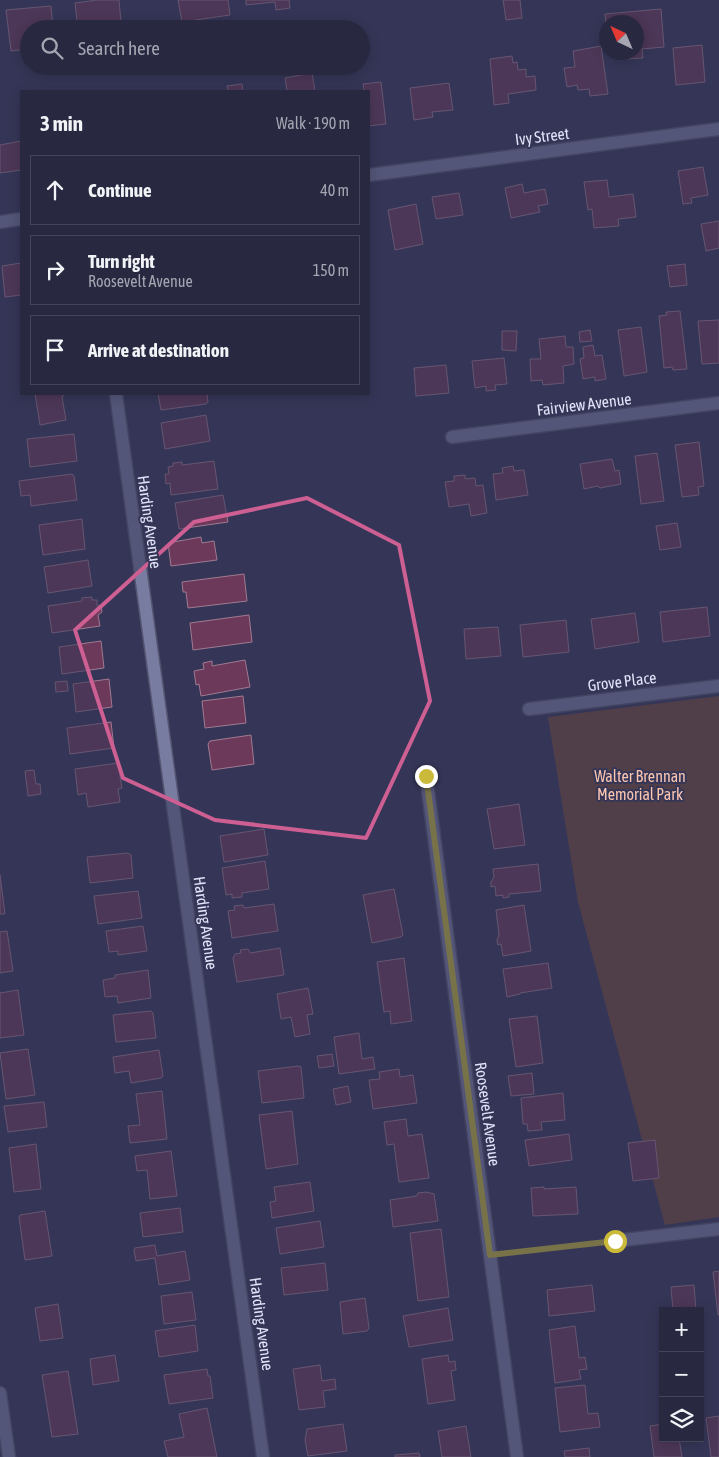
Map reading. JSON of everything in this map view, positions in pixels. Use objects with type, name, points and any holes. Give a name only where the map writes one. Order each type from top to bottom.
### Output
[{"type":"street","name":"Ivy Street","points":[[370,175],[719,129]]},
{"type":"street","points":[[0,222],[20,219]]},
{"type":"street","name":"Harding Avenue","points":[[116,395],[264,1457]]},
{"type":"street","name":"Fairview Avenue","points":[[452,437],[719,403]]},
{"type":"street","name":"Grove Place","points":[[529,709],[719,686]]},
{"type":"street","name":"Roosevelt Avenue","points":[[426,776],[517,1457]]},
{"type":"street","points":[[615,1241],[719,1229]]},
{"type":"street","points":[[0,1393],[9,1457]]},
{"type":"path","points":[[490,1255],[615,1241]]},
{"type":"highlighted area","points":[[307,498],[399,545],[430,701],[366,838],[215,820],[123,778],[75,630],[194,522]]},
{"type":"green space","name":"Walter Brennan Memorial Park","points":[[719,696],[719,1217],[665,1225],[578,902],[548,717]]},
{"type":"building","points":[[119,0],[121,20],[77,20],[75,3]]},
{"type":"building","points":[[178,0],[228,0],[230,15],[182,20]]},
{"type":"building","points":[[246,0],[289,0],[290,8],[276,10],[275,2],[246,5]]},
{"type":"building","points":[[503,0],[520,0],[522,18],[506,20]]},
{"type":"building","points":[[51,6],[52,20],[20,20],[20,50],[11,51],[6,10]]},
{"type":"building","points":[[661,9],[664,47],[644,49],[644,15],[605,14]]},
{"type":"building","points":[[702,45],[705,82],[676,85],[673,48]]},
{"type":"building","points":[[599,46],[599,60],[603,60],[608,94],[590,96],[589,89],[578,90],[577,85],[567,87],[564,68],[575,67],[573,51]]},
{"type":"building","points":[[512,56],[513,63],[517,62],[518,70],[526,69],[526,77],[535,76],[536,90],[508,94],[509,103],[494,105],[490,59]]},
{"type":"building","points":[[312,75],[315,90],[287,90],[285,78]]},
{"type":"building","points":[[381,82],[386,124],[370,126],[370,90],[364,90],[363,84]]},
{"type":"building","points":[[449,83],[453,110],[432,112],[433,117],[414,120],[410,88]]},
{"type":"building","points":[[242,84],[243,90],[228,90],[227,86]]},
{"type":"building","points":[[20,141],[20,170],[0,173],[0,145]]},
{"type":"building","points":[[703,167],[708,195],[691,198],[692,203],[683,204],[678,171]]},
{"type":"building","points":[[607,180],[609,197],[633,194],[636,217],[618,219],[619,226],[594,228],[592,209],[588,210],[584,182]]},
{"type":"building","points":[[522,184],[524,193],[545,189],[548,204],[538,206],[540,212],[511,218],[505,188]]},
{"type":"building","points":[[459,193],[463,215],[436,219],[432,197]]},
{"type":"building","points":[[416,204],[423,244],[395,250],[388,210]]},
{"type":"building","points":[[719,221],[719,248],[706,251],[701,224]]},
{"type":"building","points":[[20,263],[20,295],[5,297],[2,266]]},
{"type":"building","points":[[685,264],[687,285],[670,287],[667,266]]},
{"type":"building","points":[[680,311],[687,369],[673,370],[672,367],[664,368],[659,316],[667,315],[666,312]]},
{"type":"building","points":[[719,320],[719,363],[702,364],[698,321]]},
{"type":"building","points":[[641,327],[647,372],[624,376],[618,330]]},
{"type":"building","points":[[590,330],[592,341],[580,342],[579,332]]},
{"type":"building","points":[[502,331],[517,331],[516,351],[502,350]]},
{"type":"building","points":[[565,336],[566,347],[573,347],[574,364],[563,366],[564,383],[543,385],[542,380],[531,381],[530,359],[541,359],[539,339]]},
{"type":"building","points":[[593,345],[595,356],[602,355],[606,379],[595,381],[595,377],[583,379],[580,359],[584,358],[583,347]]},
{"type":"building","points":[[504,358],[507,384],[495,385],[496,390],[486,391],[486,386],[475,388],[472,361]]},
{"type":"building","points":[[446,365],[449,393],[416,396],[414,368]]},
{"type":"building","points":[[35,395],[64,395],[62,397],[66,420],[40,425]]},
{"type":"building","points":[[158,395],[207,395],[208,402],[206,404],[161,410]]},
{"type":"building","points":[[206,415],[210,441],[165,449],[161,423]]},
{"type":"building","points":[[74,434],[77,461],[30,467],[27,439]]},
{"type":"building","points":[[699,442],[704,486],[698,487],[699,495],[682,497],[675,445]]},
{"type":"building","points":[[657,453],[664,501],[641,504],[635,456]]},
{"type":"building","points":[[612,459],[615,471],[619,470],[621,484],[584,489],[580,464]]},
{"type":"building","points":[[214,461],[218,489],[171,495],[170,483],[166,484],[165,474],[169,474],[168,467],[173,466],[173,463],[182,462],[182,465]]},
{"type":"building","points":[[513,466],[514,471],[524,470],[528,495],[496,500],[493,474],[503,473],[502,468]]},
{"type":"building","points":[[72,474],[74,476],[77,500],[31,506],[30,495],[21,496],[19,481]]},
{"type":"building","points":[[465,475],[465,479],[475,478],[476,486],[483,485],[487,513],[471,516],[469,504],[449,507],[445,482],[454,481],[454,476]]},
{"type":"building","points":[[223,495],[228,522],[179,529],[175,503]]},
{"type":"building","points":[[82,519],[85,549],[43,555],[39,525]]},
{"type":"building","points":[[677,523],[681,547],[660,550],[656,526]]},
{"type":"building","points":[[201,537],[202,543],[214,541],[217,560],[171,566],[168,543]]},
{"type":"building","points":[[88,560],[92,586],[48,593],[44,567]]},
{"type":"building","points":[[244,574],[247,601],[188,608],[186,592],[183,592],[182,582]]},
{"type":"building","points":[[92,597],[92,600],[97,600],[97,606],[101,605],[102,612],[98,615],[100,626],[52,633],[48,606],[82,601],[82,598]]},
{"type":"building","points":[[707,607],[710,636],[663,642],[660,612]]},
{"type":"building","points":[[635,613],[639,642],[595,649],[591,619]]},
{"type":"building","points":[[249,615],[252,642],[193,650],[190,623]]},
{"type":"building","points":[[566,620],[569,652],[523,657],[520,625]]},
{"type":"building","points":[[498,627],[501,656],[466,659],[464,629]]},
{"type":"building","points":[[101,641],[104,668],[62,674],[59,647]]},
{"type":"building","points":[[245,660],[250,687],[201,696],[199,684],[196,685],[194,671],[204,669],[203,663],[212,661],[212,666]]},
{"type":"building","points":[[109,679],[112,707],[76,712],[73,684]]},
{"type":"building","points":[[67,681],[68,691],[56,692],[55,682]]},
{"type":"building","points":[[243,696],[246,723],[205,728],[202,701]]},
{"type":"building","points":[[111,722],[114,748],[70,754],[67,728]]},
{"type":"building","points":[[251,735],[254,764],[212,770],[208,744],[210,741]]},
{"type":"building","points":[[118,763],[122,788],[118,789],[120,802],[88,807],[86,793],[78,795],[75,769]]},
{"type":"building","points":[[34,770],[36,784],[40,784],[41,794],[28,796],[25,771]]},
{"type":"building","points":[[519,804],[525,845],[494,849],[487,809]]},
{"type":"building","points":[[264,829],[268,855],[224,862],[220,836]]},
{"type":"building","points":[[128,853],[131,855],[133,878],[90,883],[87,857]]},
{"type":"building","points":[[265,861],[269,889],[242,893],[242,897],[232,898],[232,894],[226,895],[222,868]]},
{"type":"building","points":[[538,864],[541,891],[509,894],[509,897],[503,898],[503,895],[496,896],[495,886],[491,887],[494,877],[493,869]]},
{"type":"building","points":[[0,875],[5,914],[0,914]]},
{"type":"building","points":[[394,889],[403,935],[372,943],[363,895]]},
{"type":"building","points":[[138,891],[142,918],[98,924],[94,896]]},
{"type":"building","points":[[274,904],[278,931],[232,938],[228,911],[235,910],[234,906],[243,905],[244,908]]},
{"type":"building","points":[[524,905],[531,951],[503,956],[501,944],[498,945],[497,941],[499,934],[496,910]]},
{"type":"building","points":[[143,926],[147,951],[118,955],[118,951],[109,952],[106,931]]},
{"type":"building","points":[[7,931],[13,971],[0,973],[0,932]]},
{"type":"building","points":[[280,948],[284,975],[237,982],[233,958],[235,954],[241,953],[240,950],[248,949],[250,953]]},
{"type":"building","points":[[404,958],[412,1021],[391,1024],[390,1011],[384,1012],[377,962]]},
{"type":"building","points":[[548,963],[552,988],[507,997],[503,969]]},
{"type":"building","points":[[148,970],[151,998],[118,1003],[117,996],[105,997],[103,980],[115,978],[115,975]]},
{"type":"building","points":[[308,988],[313,1014],[307,1015],[310,1034],[295,1037],[291,1017],[281,1019],[277,994]]},
{"type":"building","points":[[18,990],[24,1035],[0,1038],[0,993]]},
{"type":"building","points":[[151,1011],[153,1013],[156,1038],[116,1042],[113,1015]]},
{"type":"building","points":[[537,1016],[543,1063],[516,1067],[509,1019]]},
{"type":"building","points":[[359,1033],[362,1059],[373,1057],[375,1069],[339,1074],[334,1037]]},
{"type":"building","points":[[28,1049],[35,1095],[6,1099],[0,1053]]},
{"type":"building","points":[[159,1050],[163,1076],[161,1078],[131,1083],[129,1071],[115,1073],[113,1057]]},
{"type":"building","points":[[332,1054],[334,1066],[319,1068],[317,1056]]},
{"type":"building","points":[[301,1067],[304,1098],[262,1103],[258,1071]]},
{"type":"building","points":[[399,1069],[400,1077],[413,1075],[417,1103],[373,1109],[369,1080],[380,1079],[379,1072]]},
{"type":"building","points":[[532,1073],[534,1094],[511,1096],[508,1076]]},
{"type":"building","points":[[348,1086],[351,1102],[336,1105],[333,1089]]},
{"type":"building","points":[[162,1091],[167,1139],[130,1143],[128,1126],[140,1125],[136,1094]]},
{"type":"building","points":[[563,1093],[565,1120],[541,1122],[542,1130],[528,1131],[527,1124],[523,1124],[521,1098]]},
{"type":"building","points":[[44,1102],[47,1127],[8,1132],[4,1106]]},
{"type":"building","points":[[292,1111],[298,1164],[266,1169],[259,1115]]},
{"type":"building","points":[[406,1119],[408,1136],[422,1134],[429,1178],[399,1182],[394,1144],[387,1145],[384,1122]]},
{"type":"building","points":[[569,1134],[572,1160],[529,1166],[525,1140]]},
{"type":"building","points":[[655,1140],[659,1178],[633,1181],[628,1143]]},
{"type":"building","points":[[36,1144],[41,1189],[14,1192],[9,1148]]},
{"type":"building","points":[[171,1151],[177,1196],[150,1199],[147,1170],[137,1171],[135,1156]]},
{"type":"building","points":[[310,1182],[314,1211],[272,1218],[270,1202],[276,1201],[274,1187]]},
{"type":"building","points":[[544,1187],[544,1189],[576,1187],[578,1214],[533,1216],[531,1188]]},
{"type":"building","points":[[418,1193],[434,1194],[438,1221],[393,1227],[390,1200],[417,1196]]},
{"type":"building","points":[[180,1208],[183,1232],[143,1237],[140,1213]]},
{"type":"building","points":[[45,1211],[52,1256],[25,1260],[19,1217],[20,1215]]},
{"type":"building","points":[[320,1221],[324,1247],[280,1254],[276,1228]]},
{"type":"building","points":[[441,1229],[449,1297],[418,1301],[410,1233]]},
{"type":"building","points":[[155,1245],[157,1256],[185,1251],[190,1280],[159,1285],[155,1258],[136,1261],[134,1250],[135,1248]]},
{"type":"building","points":[[325,1263],[328,1290],[284,1295],[281,1268]]},
{"type":"building","points":[[719,1271],[719,1315],[718,1315],[713,1272]]},
{"type":"building","points":[[592,1285],[595,1311],[549,1316],[547,1290]]},
{"type":"building","points":[[694,1285],[696,1307],[673,1307],[671,1287]]},
{"type":"building","points":[[192,1292],[196,1320],[164,1324],[161,1296]]},
{"type":"building","points":[[365,1298],[369,1328],[367,1331],[343,1334],[340,1302]]},
{"type":"building","points":[[58,1304],[63,1338],[40,1341],[35,1308]]},
{"type":"building","points":[[448,1308],[453,1340],[409,1347],[403,1316]]},
{"type":"building","points":[[195,1325],[198,1351],[159,1357],[155,1331]]},
{"type":"building","points":[[575,1326],[579,1358],[585,1357],[587,1369],[579,1370],[581,1379],[555,1383],[549,1330]]},
{"type":"building","points":[[115,1355],[119,1381],[93,1385],[90,1359]]},
{"type":"building","points":[[448,1355],[449,1362],[455,1361],[456,1370],[451,1371],[455,1400],[428,1404],[422,1359]]},
{"type":"building","points":[[320,1365],[322,1381],[335,1379],[336,1389],[323,1391],[325,1407],[299,1410],[293,1369]]},
{"type":"building","points":[[207,1369],[208,1376],[210,1376],[213,1398],[169,1404],[164,1375]]},
{"type":"building","points":[[68,1371],[78,1434],[52,1437],[42,1375]]},
{"type":"building","points":[[585,1385],[588,1414],[598,1413],[600,1427],[560,1432],[555,1388]]},
{"type":"building","points":[[207,1408],[217,1457],[168,1457],[164,1441],[184,1437],[179,1414]]},
{"type":"building","points":[[719,1416],[719,1457],[711,1457],[706,1418]]},
{"type":"building","points":[[343,1424],[347,1451],[308,1456],[305,1440],[307,1429]]},
{"type":"building","points":[[659,1425],[659,1442],[680,1442],[682,1457],[654,1457],[650,1426]]},
{"type":"building","points":[[466,1426],[471,1457],[442,1457],[438,1431]]},
{"type":"building","points":[[589,1448],[590,1457],[565,1457],[564,1451]]},
{"type":"building","points":[[419,1453],[420,1457],[395,1457],[395,1455]]},
{"type":"route","points":[[426,776],[490,1255],[615,1241]]}]
